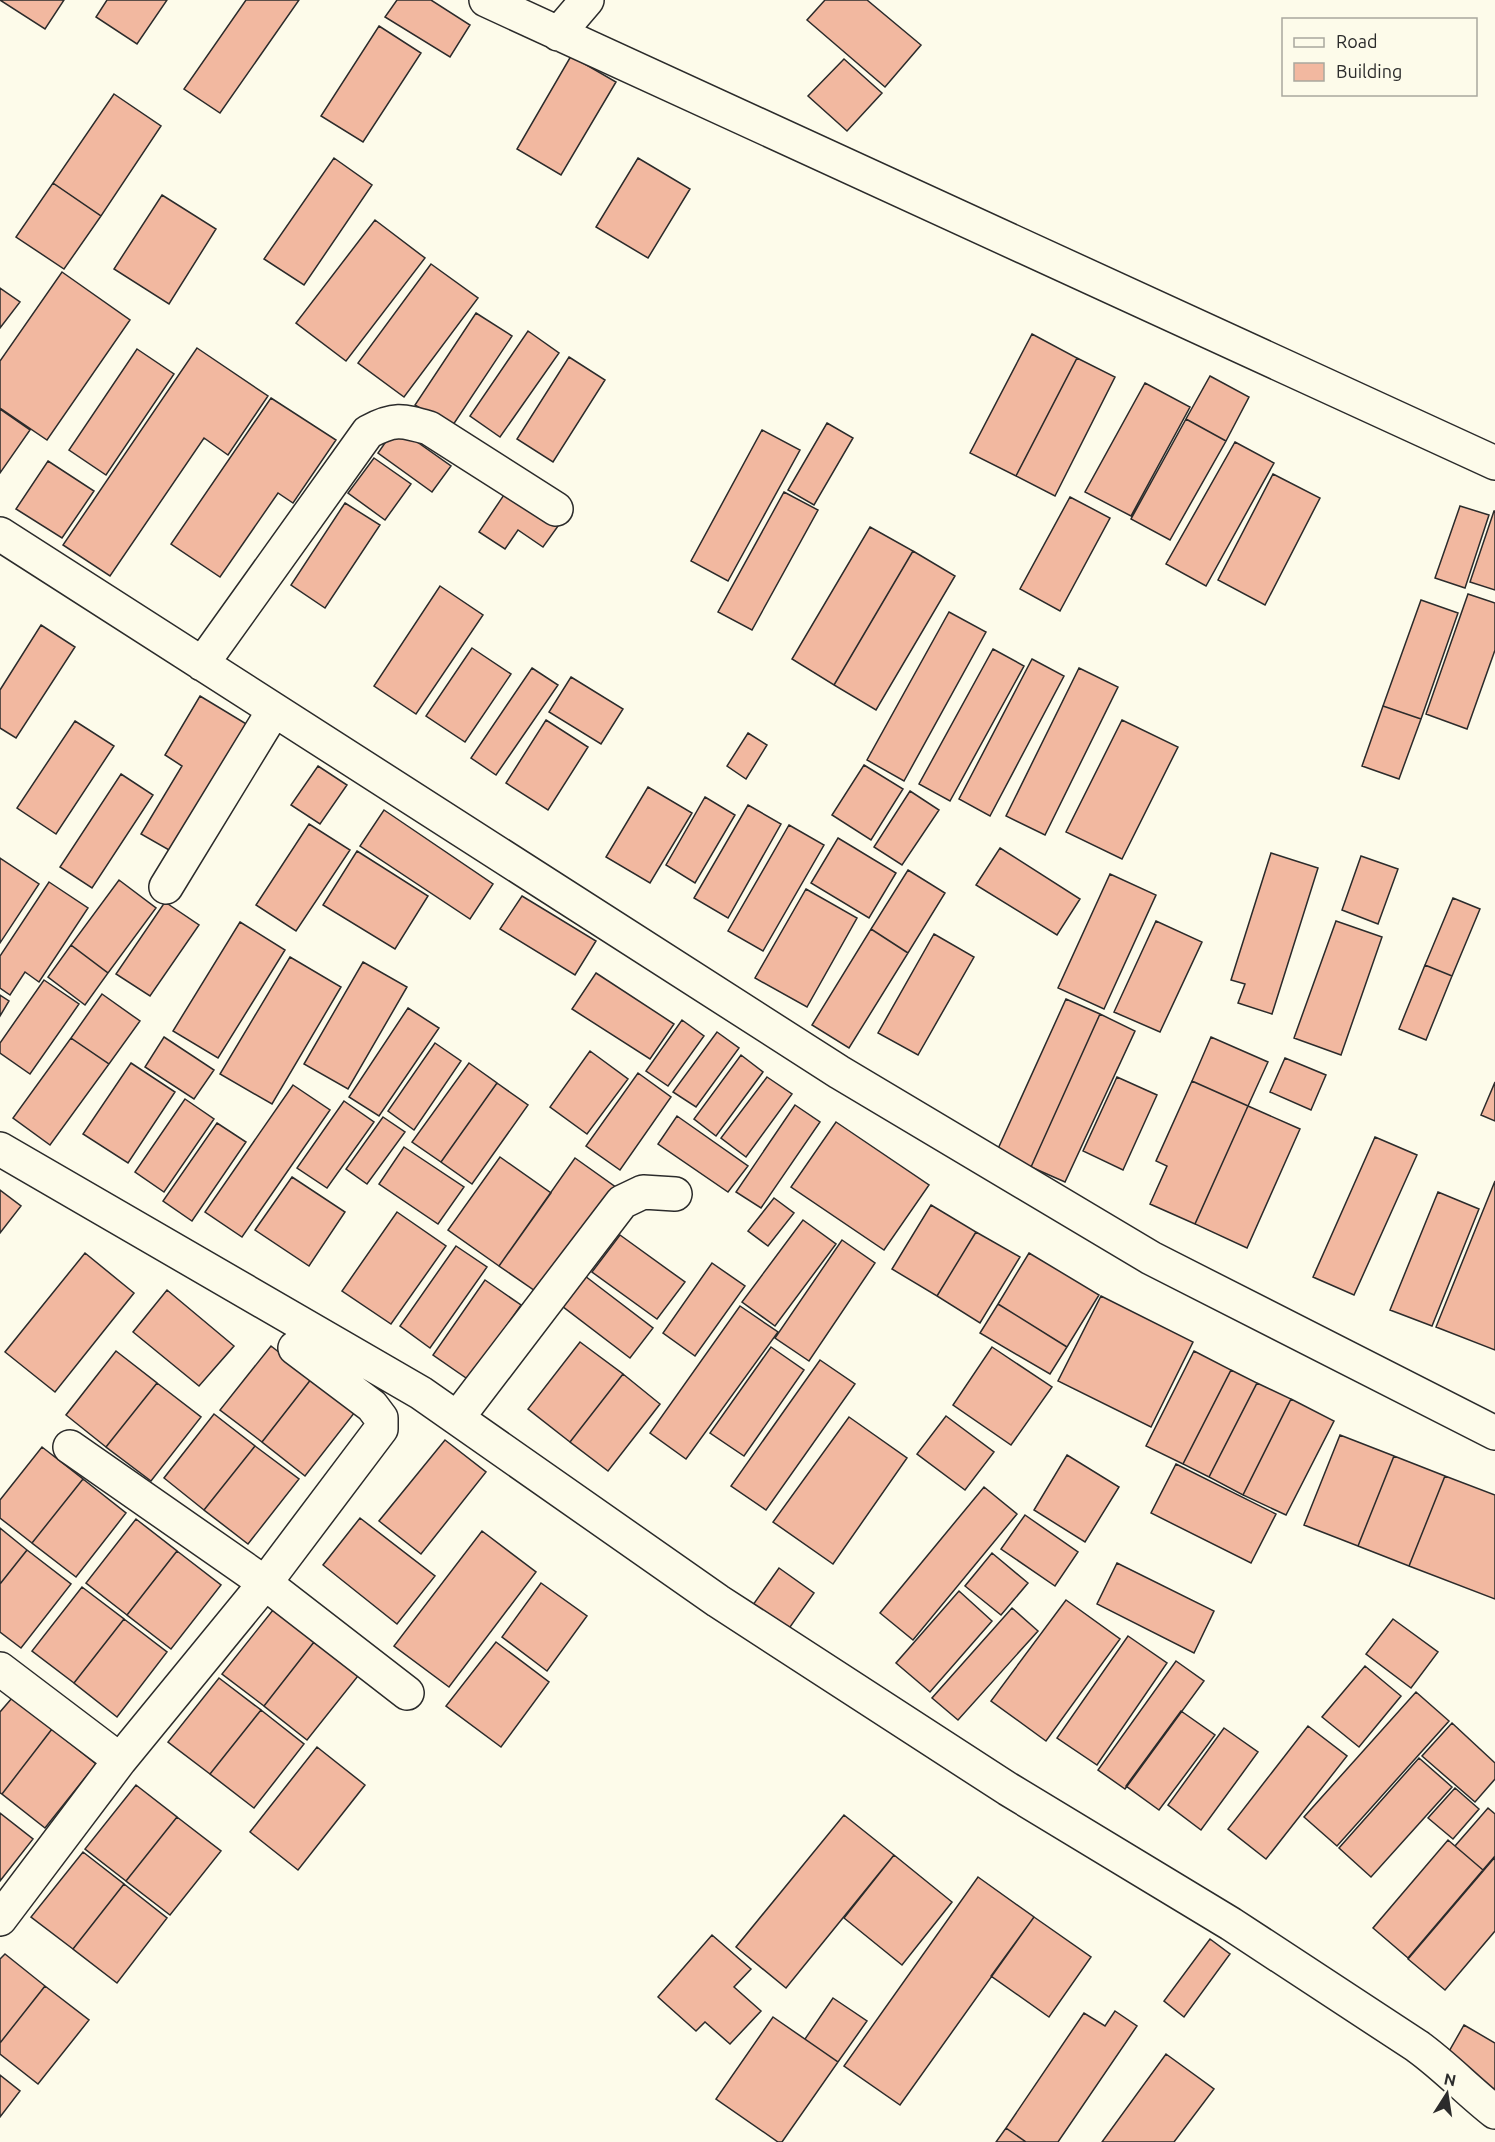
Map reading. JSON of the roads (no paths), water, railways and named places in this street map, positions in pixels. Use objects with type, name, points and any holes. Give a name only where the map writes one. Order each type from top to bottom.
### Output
[{"type":"street","points":[[486,0],[1495,463]]},
{"type":"street","points":[[558,34],[587,0]]},
{"type":"street","points":[[202,664],[368,432],[386,423],[408,422],[429,428],[556,509]]},
{"type":"street","points":[[0,534],[839,1072],[1151,1258],[1495,1432]]},
{"type":"street","points":[[166,887],[274,710]]},
{"type":"street","points":[[0,1149],[421,1393],[718,1601],[1008,1789],[1231,1924],[1417,2046],[1439,2062],[1475,2097],[1495,2112]]},
{"type":"street","points":[[458,1417],[622,1202],[644,1192],[675,1194]]},
{"type":"street","points":[[0,1918],[120,1760],[265,1583],[381,1429],[381,1418],[372,1406],[295,1348]]},
{"type":"street","points":[[356,1395],[421,1393]]},
{"type":"street","points":[[70,1447],[265,1583],[407,1693]]},
{"type":"street","points":[[0,1669],[120,1760]]}]
